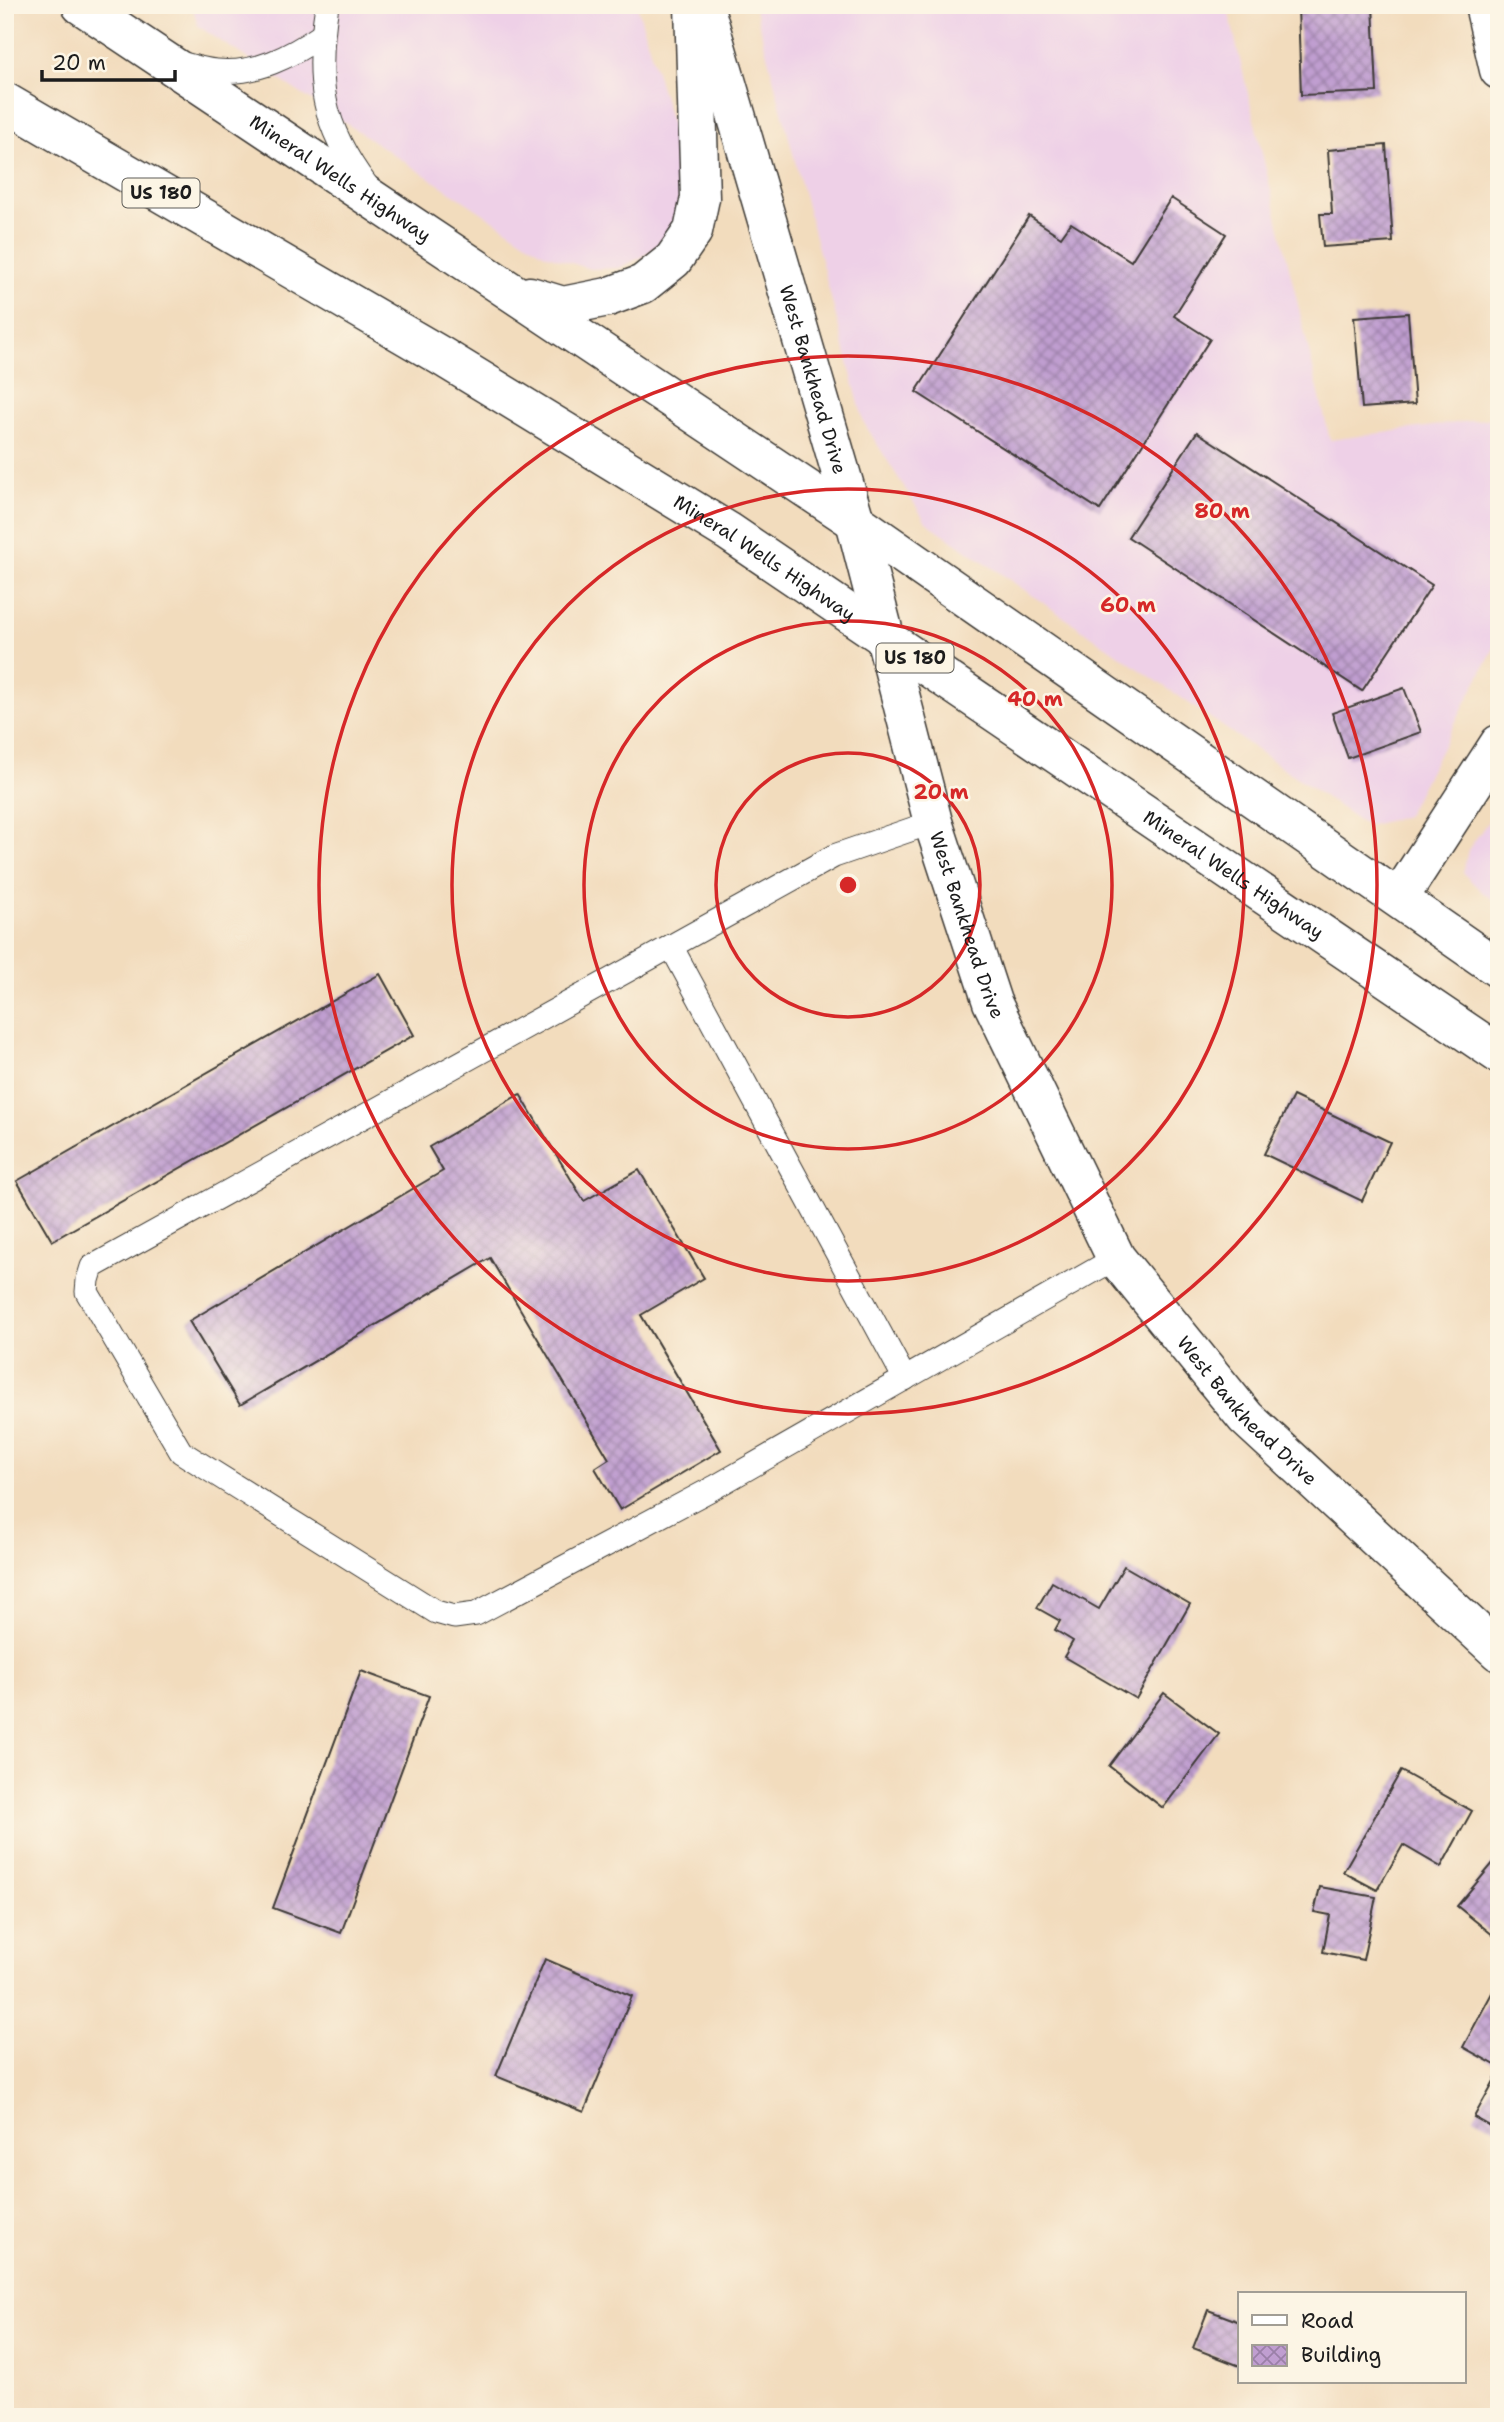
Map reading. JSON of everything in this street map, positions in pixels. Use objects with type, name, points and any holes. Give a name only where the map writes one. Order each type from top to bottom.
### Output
[{"type":"main road","name":"Mineral Wells Highway","points":[[81,5],[855,521],[1499,968]]},
{"type":"main road","points":[[513,291],[563,306],[608,297],[643,284],[673,260],[693,231],[700,198],[694,5]]},
{"type":"main road","name":"West Bankhead Drive","points":[[704,5],[855,521],[933,822],[992,1003],[1116,1258],[1246,1418],[1499,1653]]},
{"type":"main road","points":[[1484,5],[1499,70]]},
{"type":"main road","name":"Mineral Wells Highway","points":[[5,103],[442,356],[729,532],[1499,1054]]},
{"type":"main road","points":[[1399,898],[1499,744]]},
{"type":"lane","points":[[327,5],[320,74],[326,111],[338,141],[355,171],[378,202]]},
{"type":"lane","points":[[163,60],[217,71],[256,69],[298,51],[322,35]]},
{"type":"lane","points":[[933,822],[834,856],[92,1267],[88,1292],[181,1452],[436,1612],[454,1617],[476,1614],[715,1487],[1116,1258]]},
{"type":"lane","points":[[671,946],[905,1379]]},
{"type":"shaded area","points":[[192,5],[637,5],[681,158],[683,181],[677,214],[668,238],[642,257],[619,268],[590,269],[545,254],[198,26]]},
{"type":"shaded area","points":[[754,5],[1227,5],[1330,440],[1499,417],[1499,639],[1406,816],[1367,826],[926,522],[864,423]]},
{"type":"shaded area","points":[[1499,806],[1499,904],[1463,873],[1468,850]]},
{"type":"building","points":[[1373,5],[1377,92],[1301,95],[1298,6]]},
{"type":"building","points":[[1386,145],[1393,242],[1323,247],[1320,214],[1332,214],[1328,150]]},
{"type":"building","points":[[1171,198],[1226,234],[1174,316],[1210,339],[1100,510],[916,392],[1029,216],[1061,237],[1071,223],[1131,261]]},
{"type":"building","points":[[1408,313],[1415,404],[1362,408],[1354,317]]},
{"type":"building","points":[[1197,432],[1432,585],[1362,691],[1128,537]]},
{"type":"building","points":[[1404,688],[1421,732],[1348,758],[1332,713]]},
{"type":"building","points":[[380,974],[414,1035],[52,1241],[17,1181]]},
{"type":"building","points":[[520,1094],[584,1201],[639,1170],[704,1278],[641,1315],[721,1450],[620,1510],[595,1468],[609,1459],[490,1258],[240,1405],[189,1321],[443,1171],[429,1147]]},
{"type":"building","points":[[1293,1096],[1390,1142],[1362,1201],[1264,1154]]},
{"type":"building","points":[[1124,1566],[1190,1604],[1136,1699],[1064,1657],[1073,1641],[1055,1630],[1060,1621],[1037,1608],[1052,1582],[1099,1609]]},
{"type":"building","points":[[361,1671],[429,1696],[341,1933],[273,1908]]},
{"type":"building","points":[[1164,1693],[1219,1734],[1163,1808],[1109,1766]]},
{"type":"building","points":[[1401,1771],[1472,1811],[1441,1867],[1403,1845],[1377,1890],[1343,1872]]},
{"type":"building","points":[[1499,1856],[1499,1940],[1457,1906]]},
{"type":"building","points":[[1320,1887],[1376,1897],[1363,1960],[1323,1952],[1330,1915],[1314,1912]]},
{"type":"building","points":[[545,1959],[632,1996],[584,2112],[496,2076]]},
{"type":"building","points":[[1493,1991],[1499,1994],[1499,2067],[1463,2047]]},
{"type":"building","points":[[1499,2072],[1499,2131],[1474,2117]]},
{"type":"building","points":[[1208,2310],[1238,2321],[1238,2365],[1193,2348]]}]
